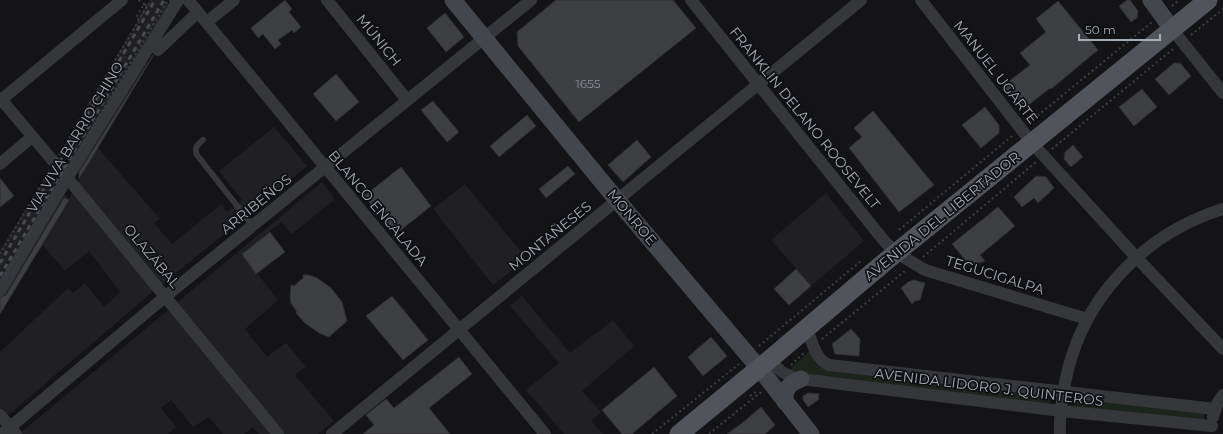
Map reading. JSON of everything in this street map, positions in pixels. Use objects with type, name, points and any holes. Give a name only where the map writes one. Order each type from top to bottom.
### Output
[{"type":"main road","name":"MONROE","points":[[453,0],[617,200],[770,371],[785,402],[811,434]]},
{"type":"main road","points":[[1151,0],[1177,36]]},
{"type":"main road","name":"AVENIDA DEL LIBERTADOR","points":[[679,434],[770,371],[810,336],[896,253],[1038,149],[1177,36],[1208,0]]},
{"type":"main road","points":[[785,402],[785,396],[789,386],[801,379]]},
{"type":"street","points":[[1,99],[122,0]]},
{"type":"street","name":"VIA VIVA BARRIO CHINO","points":[[0,291],[67,178],[177,2],[175,0]]},
{"type":"street","name":"BLANCO ENCALADA","points":[[188,0],[545,434]]},
{"type":"street","points":[[207,22],[234,0]]},
{"type":"street","name":"MÚNICH","points":[[327,0],[407,100]]},
{"type":"street","name":"ARRIBEÑOS","points":[[10,432],[166,296],[531,0]]},
{"type":"street","name":"FRANKLIN DELANO ROOSEVELT","points":[[691,0],[885,242],[896,253]]},
{"type":"street","name":"MONTAÑESES","points":[[332,434],[861,0]]},
{"type":"street","name":"MANUEL UGARTE","points":[[922,0],[1038,149],[1136,257],[1223,349]]},
{"type":"street","points":[[158,50],[198,12]]},
{"type":"street","points":[[1177,36],[1223,93]]},
{"type":"street","name":"OLAZÁBAL","points":[[1,99],[166,296],[278,434]]},
{"type":"street","points":[[0,164],[32,137]]},
{"type":"street","points":[[1060,434],[1063,393],[1070,360],[1087,319],[1107,288],[1136,257],[1167,234],[1190,222],[1223,209]]},
{"type":"street","name":"TEGUCIGALPA","points":[[896,253],[926,270],[1087,319]]},
{"type":"street","name":"AVENIDA LIDORO J. QUINTEROS","points":[[810,336],[818,357],[822,362],[829,365],[1063,393],[1215,409]]},
{"type":"street","name":"AVENIDA LIDORO J. QUINTEROS","points":[[770,371],[801,379],[1212,430]]},
{"type":"street","points":[[1212,430],[1215,409],[1223,395]]},
{"type":"street","points":[[0,415],[10,432]]},
{"type":"lane","points":[[203,140],[195,150],[197,155],[253,226]]},
{"type":"path","points":[[139,0],[140,2],[143,3],[147,6],[139,19],[136,18],[144,4],[148,6]]},
{"type":"path","points":[[0,254],[151,0]]},
{"type":"path","points":[[0,283],[168,0]]},
{"type":"path","points":[[709,434],[770,371],[810,336],[915,264],[1038,149],[1177,36],[1223,9]]},
{"type":"path","points":[[750,396],[756,392]]},
{"type":"shaded area","points":[[150,0],[165,0],[175,11],[146,60],[147,67],[98,148],[160,219],[154,223],[172,244],[221,204],[227,212],[242,200],[219,171],[274,127],[307,166],[149,295],[0,422],[0,352],[68,288],[73,293],[85,283],[104,307],[120,292],[89,251],[65,271],[42,244],[0,314],[0,250],[47,175],[69,199],[84,173],[60,154],[91,98]]},
{"type":"shaded area","points":[[322,182],[335,199],[292,234],[281,222],[242,254],[278,300],[245,329],[267,357],[286,343],[306,367],[295,375],[334,421],[318,434],[259,434],[253,427],[244,434],[223,434],[209,417],[193,427],[171,400],[161,408],[176,427],[168,434],[19,434]]},
{"type":"shaded area","points":[[465,184],[527,259],[493,285],[433,209]]},
{"type":"shaded area","points":[[826,193],[864,241],[811,286],[771,240]]},
{"type":"shaded area","points":[[522,296],[570,353],[613,320],[634,346],[582,391],[601,412],[591,421],[603,434],[564,434],[526,390],[559,363],[510,306]]},
{"type":"shaded area","points":[[811,350],[815,363],[820,367],[1050,395],[1049,404],[793,376],[791,368]]},
{"type":"shaded area","points":[[1075,399],[1205,412],[1204,421],[1074,407]]},
{"type":"building","points":[[285,0],[292,9],[289,12],[301,27],[294,33],[292,30],[278,40],[281,44],[275,49],[263,34],[258,38],[251,28]]},
{"type":"building","points":[[556,0],[673,0],[696,28],[579,122],[518,46],[517,32]]},
{"type":"building","points":[[1127,0],[1130,0],[1138,11],[1137,18],[1131,22],[1119,6]]},
{"type":"building","points":[[1058,1],[1098,50],[1051,89],[1050,88],[1025,108],[1023,104],[1019,107],[1003,86],[1030,65],[1020,53],[1046,32],[1036,19]]},
{"type":"building","points":[[445,13],[464,37],[446,52],[427,28]]},
{"type":"building","points":[[153,56],[79,179],[79,172]]},
{"type":"building","points":[[1174,63],[1180,63],[1191,76],[1169,95],[1155,79]]},
{"type":"building","points":[[336,74],[359,102],[336,121],[313,94]]},
{"type":"building","points":[[1142,89],[1157,107],[1134,126],[1119,107]]},
{"type":"building","points":[[433,101],[459,132],[447,142],[421,110]]},
{"type":"building","points":[[985,107],[999,125],[999,133],[981,148],[962,125]]},
{"type":"building","points":[[873,111],[934,185],[899,212],[849,148],[862,137],[854,128]]},
{"type":"building","points":[[527,115],[536,126],[499,157],[490,146]]},
{"type":"building","points":[[637,140],[651,157],[623,182],[608,165]]},
{"type":"building","points":[[1073,145],[1083,157],[1071,167],[1064,159],[1065,152]]},
{"type":"building","points":[[568,166],[575,174],[546,198],[539,189]]},
{"type":"building","points":[[401,167],[431,206],[396,234],[364,196]]},
{"type":"building","points":[[1036,176],[1046,177],[1054,188],[1038,203],[1034,198],[1022,207],[1014,197]]},
{"type":"building","points":[[0,178],[14,196],[0,207]]},
{"type":"building","points":[[64,198],[69,200],[0,314],[0,298],[6,295]]},
{"type":"building","points":[[998,207],[1015,226],[980,255],[985,261],[970,266],[952,244]]},
{"type":"building","points":[[270,232],[285,252],[256,274],[242,254]]},
{"type":"building","points":[[796,269],[811,286],[789,305],[774,289]]},
{"type":"building","points":[[303,275],[309,275],[317,278],[331,288],[342,302],[347,321],[329,337],[319,333],[305,323],[296,313],[297,312],[291,303],[291,285],[294,286],[303,278]]},
{"type":"building","points":[[914,280],[925,283],[920,300],[915,301],[912,304],[901,288],[908,282]]},
{"type":"building","points":[[392,296],[428,340],[403,360],[366,316]]},
{"type":"building","points":[[851,329],[860,339],[859,356],[835,354],[832,344]]},
{"type":"building","points":[[711,337],[727,356],[703,376],[688,357]]},
{"type":"building","points":[[459,357],[472,374],[429,408],[450,434],[363,434],[374,425],[366,415],[386,399],[394,408]]},
{"type":"building","points":[[654,367],[677,396],[632,434],[622,434],[602,410]]},
{"type":"building","points":[[808,393],[819,394],[818,400],[808,407],[803,400],[803,396]]},
{"type":"building","points":[[761,407],[775,425],[765,434],[727,434],[741,424]]},
{"type":"railway","points":[[0,263],[155,0]]},
{"type":"railway","points":[[0,276],[164,0]]}]
